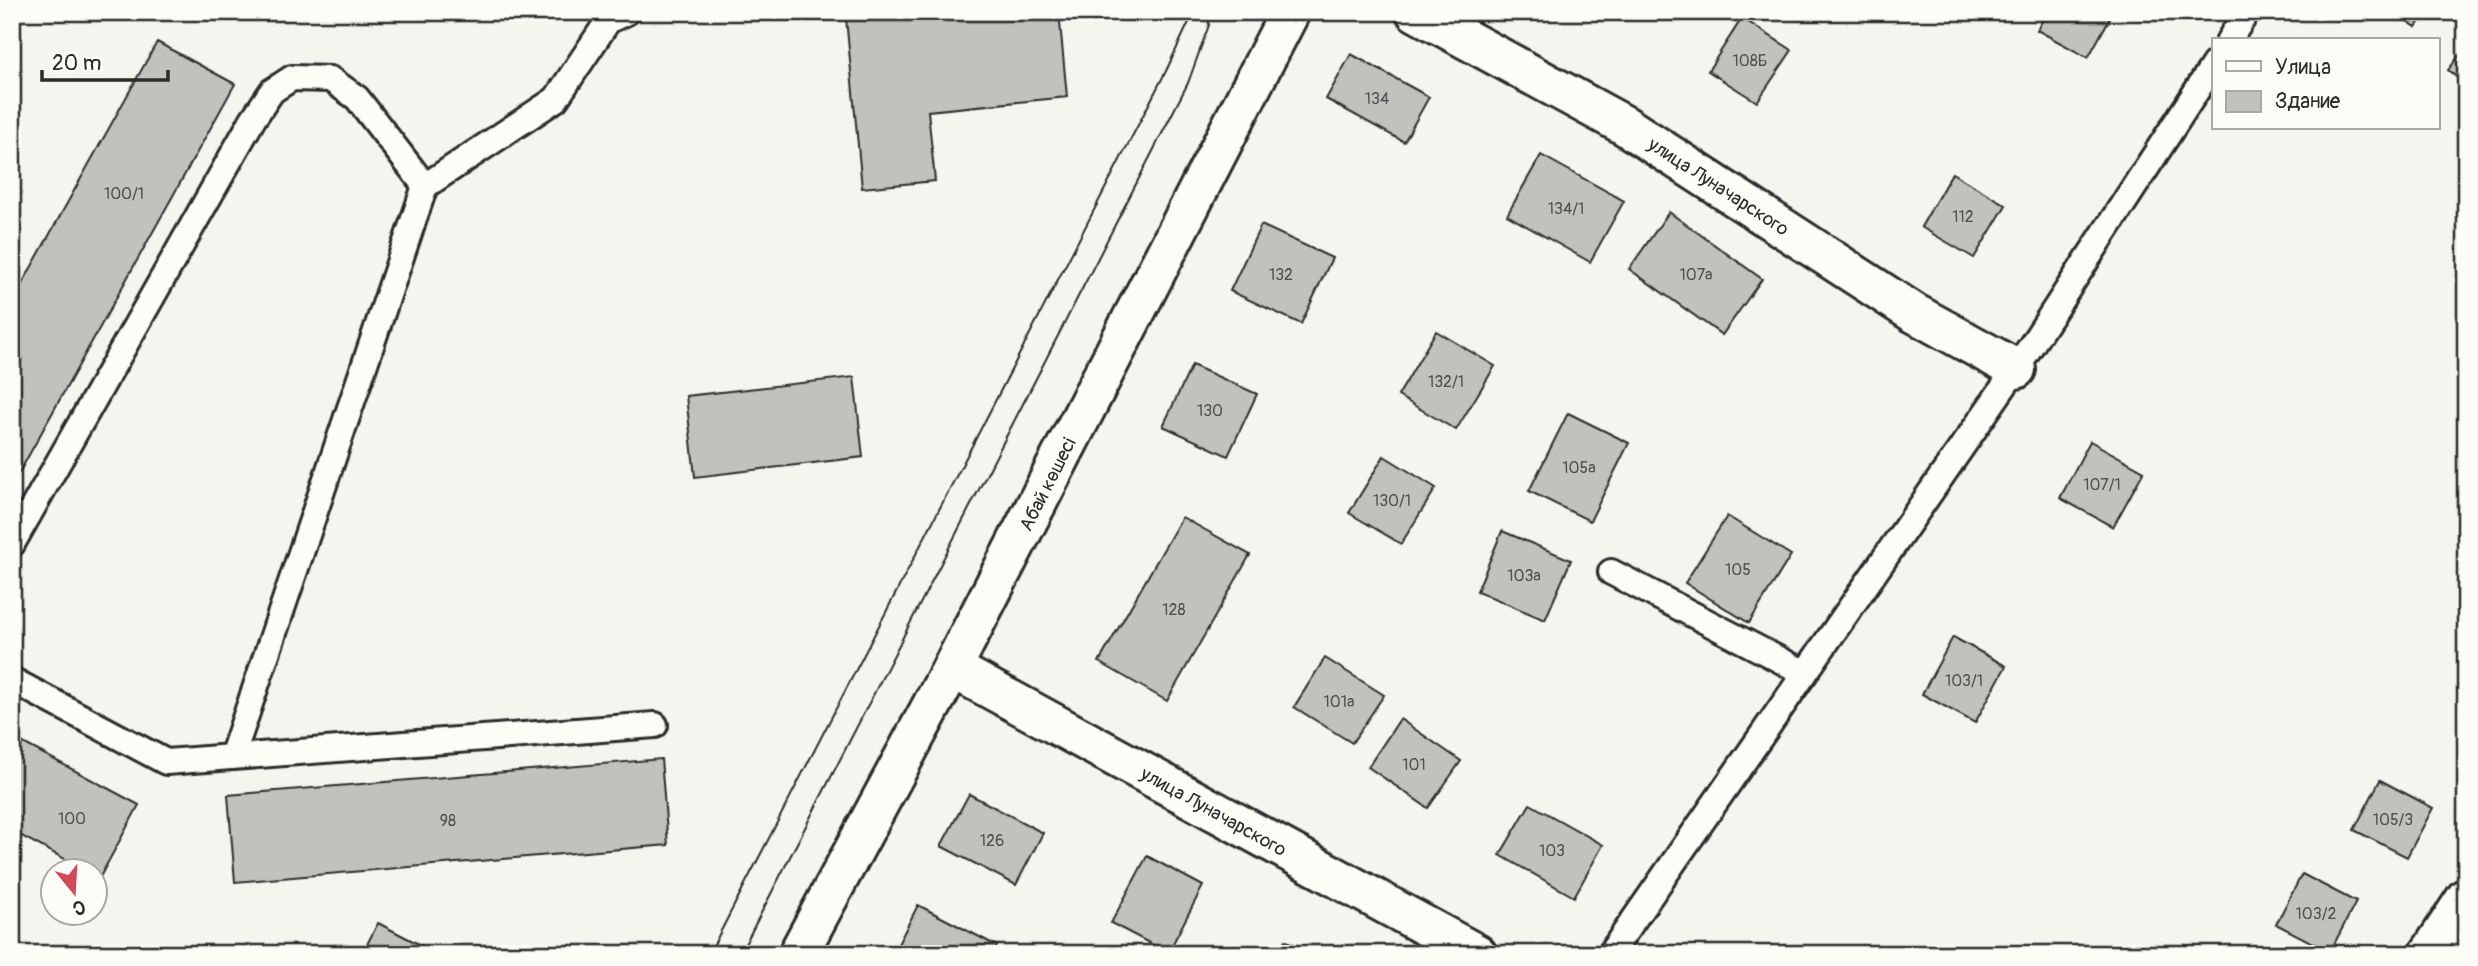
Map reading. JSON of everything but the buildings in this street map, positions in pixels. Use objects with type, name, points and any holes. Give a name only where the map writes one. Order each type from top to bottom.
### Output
[{"type":"street","name":"Абай көшесі","points":[[799,954],[952,668],[1290,12]]},
{"type":"street","name":"улица Луначарского","points":[[1416,12],[1624,125],[1914,313],[2016,369]]},
{"type":"street","name":"улица Луначарского","points":[[952,668],[1476,954]]},
{"type":"street","points":[[2429,954],[2466,898]]},
{"type":"lane","points":[[232,757],[425,186],[556,99],[608,21],[626,12]]},
{"type":"lane","points":[[2230,38],[2247,12]]},
{"type":"lane","points":[[1610,954],[2016,369],[2212,67]]},
{"type":"lane","points":[[12,544],[253,119],[272,91],[292,78],[330,79],[357,98],[425,186]]},
{"type":"lane","points":[[1611,572],[1805,673]]},
{"type":"lane","points":[[12,680],[166,762],[655,725]]},
{"type":"tram line","points":[[709,954],[1166,71],[1190,20],[1190,12]]},
{"type":"tram line","points":[[740,954],[1188,83],[1209,25],[1208,12]]}]
